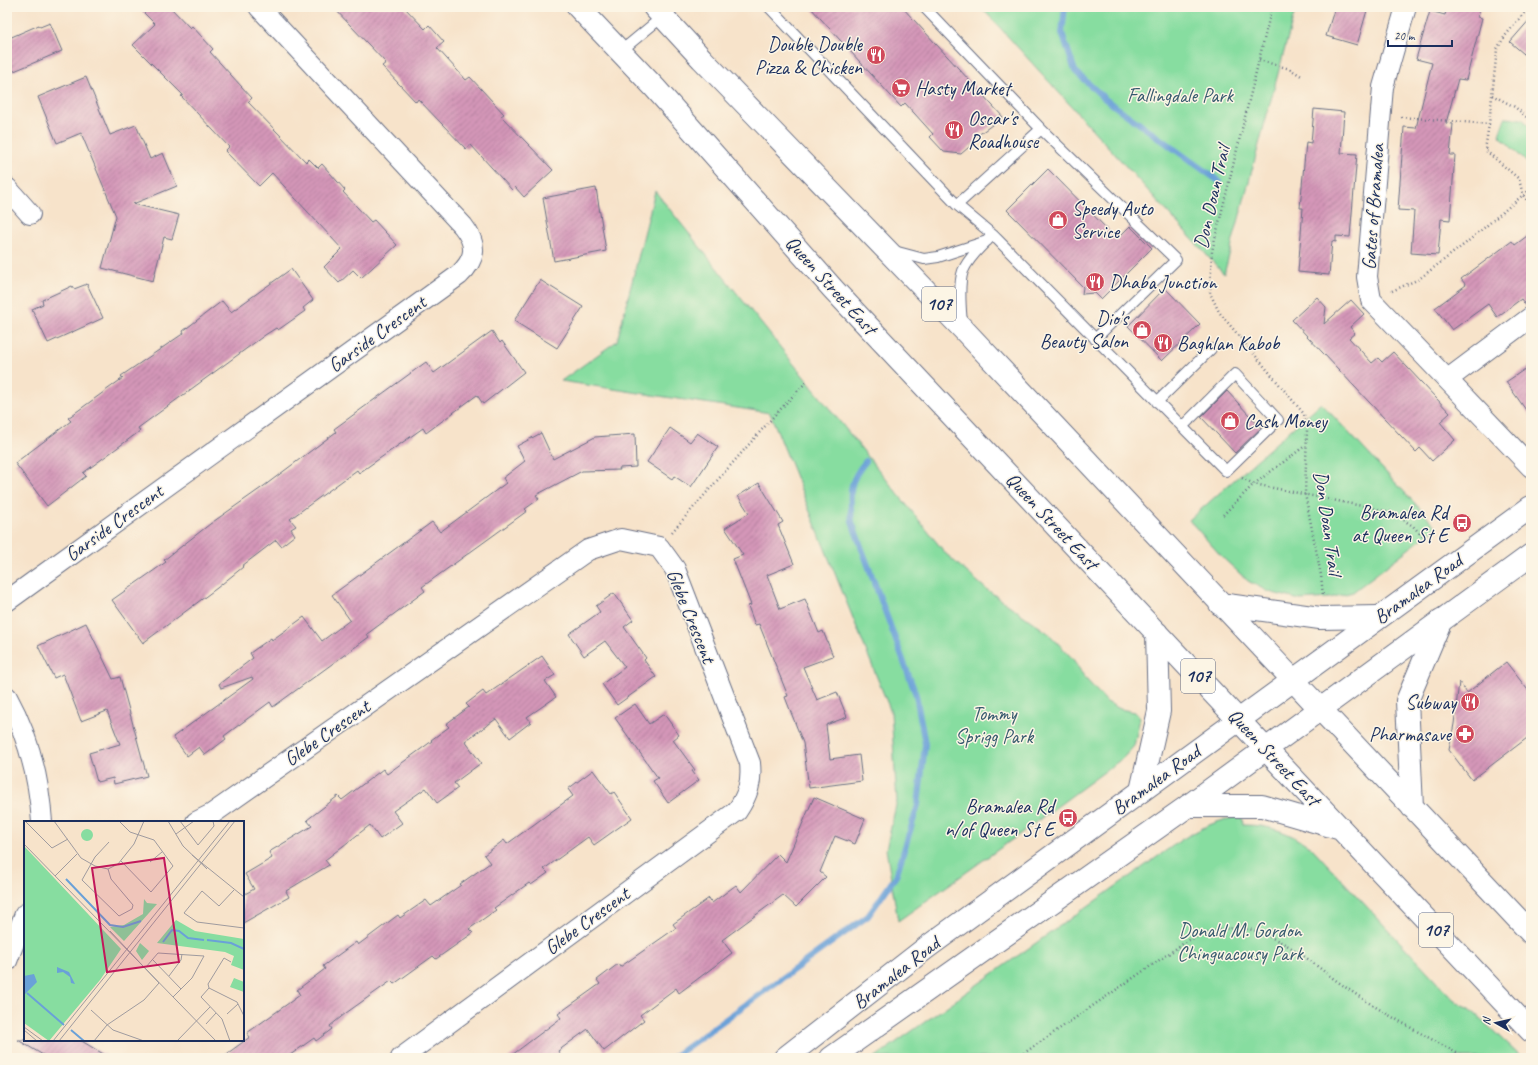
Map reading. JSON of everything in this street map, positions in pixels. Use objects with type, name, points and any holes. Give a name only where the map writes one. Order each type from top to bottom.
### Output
[{"type":"main road","name":"Queen Street East","points":[[578,7],[621,51],[833,289],[1531,1031]]},
{"type":"main road","name":"107","points":[[663,10],[702,59],[963,329],[1531,934]]},
{"type":"main road","name":"Bramalea Road","points":[[785,1058],[926,948],[1379,616],[1531,507]]},
{"type":"main road","name":"Bramalea Road","points":[[831,1058],[1188,806],[1531,555]]},
{"type":"main road","points":[[1220,604],[1320,618],[1379,616]]},
{"type":"main road","points":[[1412,807],[1407,701],[1441,620]]},
{"type":"main road","points":[[1141,791],[1159,711],[1157,633]]},
{"type":"main road","points":[[1188,806],[1262,806],[1341,829]]},
{"type":"street","name":"Garside Crescent","points":[[7,601],[459,275],[465,269],[473,254],[472,239],[463,226],[260,7]]},
{"type":"street","name":"Gates of Bramalea","points":[[1371,300],[1367,276],[1383,87],[1406,7]]},
{"type":"street","points":[[7,188],[30,214]]},
{"type":"street","points":[[1371,300],[1531,467]]},
{"type":"street","points":[[1448,379],[1531,317]]},
{"type":"street","name":"Glebe Crescent","points":[[198,821],[212,814],[588,550],[621,539],[659,547],[674,569],[750,763],[751,775],[749,788],[744,801],[737,811],[401,1058]]},
{"type":"street","points":[[7,697],[22,728],[34,765],[42,821]]},
{"type":"street","points":[[7,961],[24,917]]},
{"type":"lane","points":[[769,7],[957,205],[1095,339],[1157,402],[1182,427],[1226,471],[1278,420],[1234,374],[1182,427]]},
{"type":"lane","points":[[924,7],[1040,130],[1176,260],[1095,339]]},
{"type":"lane","points":[[621,51],[663,10]]},
{"type":"lane","points":[[957,205],[1040,130]]},
{"type":"lane","points":[[887,249],[924,259],[938,257],[990,238]]},
{"type":"lane","points":[[963,329],[961,299],[963,272],[990,238]]},
{"type":"lane","points":[[1157,402],[1211,349]]},
{"type":"path","name":"Don Doan Trail","points":[[1272,7],[1212,251],[1210,293],[1219,312],[1304,414],[1307,430],[1305,446],[1306,494],[1321,575],[1324,603]]},
{"type":"path","points":[[1529,7],[1505,36],[1497,49],[1485,150],[1519,179],[1523,195],[1531,206]]},
{"type":"path","points":[[1260,60],[1290,69],[1303,77]]},
{"type":"path","points":[[1492,95],[1515,107],[1531,121]]},
{"type":"path","points":[[1380,115],[1489,124]]},
{"type":"path","points":[[1371,300],[1419,279],[1531,190]]},
{"type":"path","points":[[659,547],[774,416],[808,380]]},
{"type":"path","points":[[1223,515],[1254,484],[1305,446]]},
{"type":"path","points":[[1226,471],[1254,484],[1391,512],[1413,526],[1424,539]]},
{"type":"path","points":[[1017,1058],[1187,941],[1215,930],[1237,928],[1250,929],[1282,941],[1341,984],[1392,1017],[1466,1058]]},
{"type":"green space","name":"Fallingdale Park","points":[[981,7],[1296,7],[1224,274]]},
{"type":"green space","points":[[1505,118],[1522,119],[1531,127],[1531,167],[1499,135]]},
{"type":"green space","name":"Tommy Sprigg Park","points":[[655,191],[946,554],[986,589],[1048,633],[1073,659],[1085,678],[1107,702],[1120,709],[1135,712],[1140,718],[1134,746],[1123,758],[898,921],[886,849],[897,801],[891,712],[770,413],[561,381],[617,341]]},
{"type":"green space","points":[[1321,403],[1437,527],[1353,592],[1330,598],[1300,600],[1269,592],[1248,581],[1223,558],[1189,520]]},
{"type":"green space","name":"Donald M. Gordon Chinguacousy Park","points":[[1242,817],[1243,825],[1262,826],[1279,830],[1295,837],[1311,847],[1456,1002],[1469,1008],[1522,1058],[874,1058],[1181,840],[1203,828],[1225,819]]},
{"type":"building","points":[[138,7],[170,7],[190,28],[192,26],[213,49],[210,52],[252,98],[248,102],[306,162],[309,159],[318,168],[322,164],[345,190],[343,192],[371,222],[374,220],[397,245],[361,278],[353,270],[339,283],[324,267],[342,249],[272,173],[259,186],[225,151],[229,147],[181,96],[183,95],[133,45],[155,24]]},
{"type":"building","points":[[333,7],[404,7],[425,29],[429,25],[444,42],[437,48],[466,80],[470,77],[504,114],[501,116],[553,170],[524,197],[515,187],[512,190],[471,145],[466,149],[418,99],[416,102],[382,66],[386,63]]},
{"type":"building","points":[[810,7],[902,7],[1003,117],[974,138],[976,141],[961,154],[944,152],[930,137],[933,134],[905,103],[901,107]]},
{"type":"building","points":[[1335,7],[1368,7],[1357,45],[1326,36]]},
{"type":"building","points":[[1447,7],[1480,7],[1478,17],[1482,18],[1466,80],[1458,79],[1446,123],[1453,124],[1450,155],[1455,155],[1450,220],[1441,219],[1438,255],[1411,253],[1414,211],[1398,210],[1404,127],[1416,128],[1432,63],[1416,59],[1430,11],[1445,15]]},
{"type":"building","points":[[1531,18],[1531,60],[1510,42]]},
{"type":"building","points":[[50,23],[62,51],[7,74],[7,39],[39,25],[40,27]]},
{"type":"building","points":[[86,77],[110,135],[136,125],[150,159],[163,153],[177,186],[133,204],[179,215],[172,239],[164,237],[153,281],[102,268],[116,216],[81,133],[57,143],[38,97]]},
{"type":"building","points":[[1314,109],[1344,112],[1341,153],[1357,154],[1350,237],[1336,236],[1336,242],[1332,241],[1329,275],[1298,272],[1303,208],[1300,208],[1306,142],[1311,143]]},
{"type":"building","name":"Speedy Auto Service","points":[[1048,169],[1117,239],[1130,226],[1152,248],[1101,299],[1095,293],[1082,294],[1083,287],[1007,210]]},
{"type":"building","points":[[596,188],[606,251],[554,261],[543,198]]},
{"type":"building","points":[[1531,233],[1531,306],[1527,307],[1521,299],[1497,317],[1488,304],[1452,330],[1435,308],[1466,285],[1461,279],[1512,241],[1515,245]]},
{"type":"building","points":[[291,269],[313,300],[303,308],[305,311],[278,330],[276,328],[265,335],[138,428],[140,431],[83,473],[86,476],[47,506],[15,463],[71,421],[68,418],[123,378],[121,376],[184,333],[183,331],[222,301],[231,312]]},
{"type":"building","points":[[540,280],[583,307],[557,348],[514,321]]},
{"type":"building","points":[[87,284],[103,318],[48,343],[32,309],[43,304],[42,300],[72,286],[74,289]]},
{"type":"building","points":[[1165,288],[1200,324],[1162,361],[1128,326]]},
{"type":"building","points":[[1317,297],[1326,307],[1324,324],[1351,300],[1364,314],[1350,327],[1355,333],[1349,338],[1372,363],[1378,358],[1382,362],[1393,352],[1450,413],[1440,422],[1455,440],[1432,461],[1420,448],[1416,452],[1292,320]]},
{"type":"building","points":[[492,331],[500,343],[502,341],[524,372],[483,404],[477,395],[426,433],[423,428],[359,473],[357,470],[290,519],[296,526],[291,529],[295,535],[281,546],[276,540],[242,566],[243,567],[217,588],[143,643],[112,600],[166,562],[164,560],[210,524],[336,432],[334,429],[426,362],[434,373]]},
{"type":"building","points":[[1531,365],[1531,417],[1506,382]]},
{"type":"building","name":"Cash Money","points":[[1227,391],[1261,428],[1235,453],[1201,417]]},
{"type":"building","points":[[670,428],[690,442],[697,433],[718,447],[691,487],[674,476],[672,479],[647,462]]},
{"type":"building","points":[[541,433],[553,459],[595,437],[635,434],[636,467],[619,468],[620,470],[582,471],[536,495],[539,499],[525,509],[527,511],[422,587],[425,591],[367,634],[369,637],[273,707],[270,702],[224,736],[226,739],[205,755],[199,747],[187,756],[173,737],[253,679],[252,677],[221,688],[219,684],[253,658],[250,653],[271,638],[272,640],[304,617],[322,641],[350,620],[332,595],[432,522],[440,532],[506,483],[503,478],[525,461],[517,446]]},
{"type":"building","points":[[759,483],[783,522],[778,525],[794,564],[767,575],[780,609],[805,599],[819,633],[823,631],[833,656],[803,667],[817,700],[837,692],[847,717],[826,725],[830,759],[859,755],[862,781],[809,788],[803,743],[785,697],[788,696],[759,624],[755,625],[748,606],[751,605],[733,559],[743,555],[725,528],[749,513],[738,496]]},
{"type":"building","points":[[614,593],[633,620],[624,627],[646,658],[644,660],[656,677],[617,705],[602,684],[625,667],[605,641],[584,656],[569,634],[600,612],[596,606]]},
{"type":"building","points":[[86,623],[113,679],[120,677],[147,776],[114,784],[113,778],[97,782],[89,753],[120,744],[107,711],[81,721],[63,674],[54,678],[38,646]]},
{"type":"building","points":[[542,656],[555,675],[545,681],[556,697],[527,717],[531,722],[510,738],[496,719],[465,741],[481,763],[454,783],[458,788],[437,803],[426,788],[393,811],[402,823],[380,839],[370,825],[325,860],[329,865],[286,891],[289,897],[244,922],[244,894],[254,889],[245,874],[272,858],[269,852],[312,826],[307,820],[338,796],[342,800],[383,769],[387,774],[449,727],[446,724],[469,707],[466,704],[483,691],[486,695]]},
{"type":"building","points":[[1506,662],[1531,694],[1531,735],[1472,780],[1449,750],[1459,682],[1467,693]]},
{"type":"building","points":[[635,704],[649,724],[664,714],[679,735],[673,740],[695,770],[692,771],[699,780],[668,803],[653,781],[658,778],[615,718]]},
{"type":"building","points":[[593,770],[611,794],[614,792],[632,818],[594,845],[588,837],[544,869],[548,873],[531,885],[529,883],[494,908],[496,910],[469,929],[473,933],[436,959],[433,956],[394,984],[391,981],[346,1013],[330,1026],[332,1029],[316,1041],[314,1038],[286,1058],[221,1058],[250,1037],[247,1033],[300,995],[297,990],[325,969],[323,966],[356,942],[358,945],[398,915],[400,918],[426,900],[431,906],[490,863],[484,855],[504,840],[507,844],[573,796],[568,789]]},
{"type":"building","points":[[814,797],[865,819],[855,844],[835,836],[820,872],[826,877],[796,907],[783,895],[722,940],[732,953],[679,993],[676,988],[640,1015],[644,1020],[604,1051],[588,1029],[558,1051],[563,1058],[508,1058],[561,1018],[558,1014],[600,984],[597,980],[618,964],[620,967],[676,928],[673,924],[709,898],[712,903],[736,885],[741,892],[778,854],[786,862]]},
{"type":"building","points":[[18,1040],[82,1041],[110,1058],[48,1058]]},
{"type":"waterway","points":[[1065,7],[1062,33],[1075,71],[1105,99],[1220,182]]},
{"type":"waterway","points":[[672,1058],[868,916],[896,876],[918,805],[925,744],[916,695],[852,522],[851,489],[856,476],[866,461]]},
{"type":"place","name":"Double Double Pizza & Chicken","points":[[876,55]]},
{"type":"place","name":"Hasty Market","points":[[901,88]]},
{"type":"place","name":"Oscar's Roadhouse","points":[[954,130]]},
{"type":"place","name":"Speedy Auto Service","points":[[1058,220]]},
{"type":"place","name":"Dhaba Junction","points":[[1095,282]]},
{"type":"place","name":"Dio's Beauty Salon","points":[[1142,330]]},
{"type":"place","name":"Baghlan Kabob","points":[[1163,343]]},
{"type":"place","name":"Cash Money","points":[[1230,421]]},
{"type":"place","name":"Bramalea Rd at Queen St E","points":[[1462,523]]},
{"type":"place","name":"Subway","points":[[1470,702]]},
{"type":"place","name":"Pharmasave","points":[[1465,734]]},
{"type":"place","name":"Bramalea Rd n/of Queen St E","points":[[1068,818]]}]
